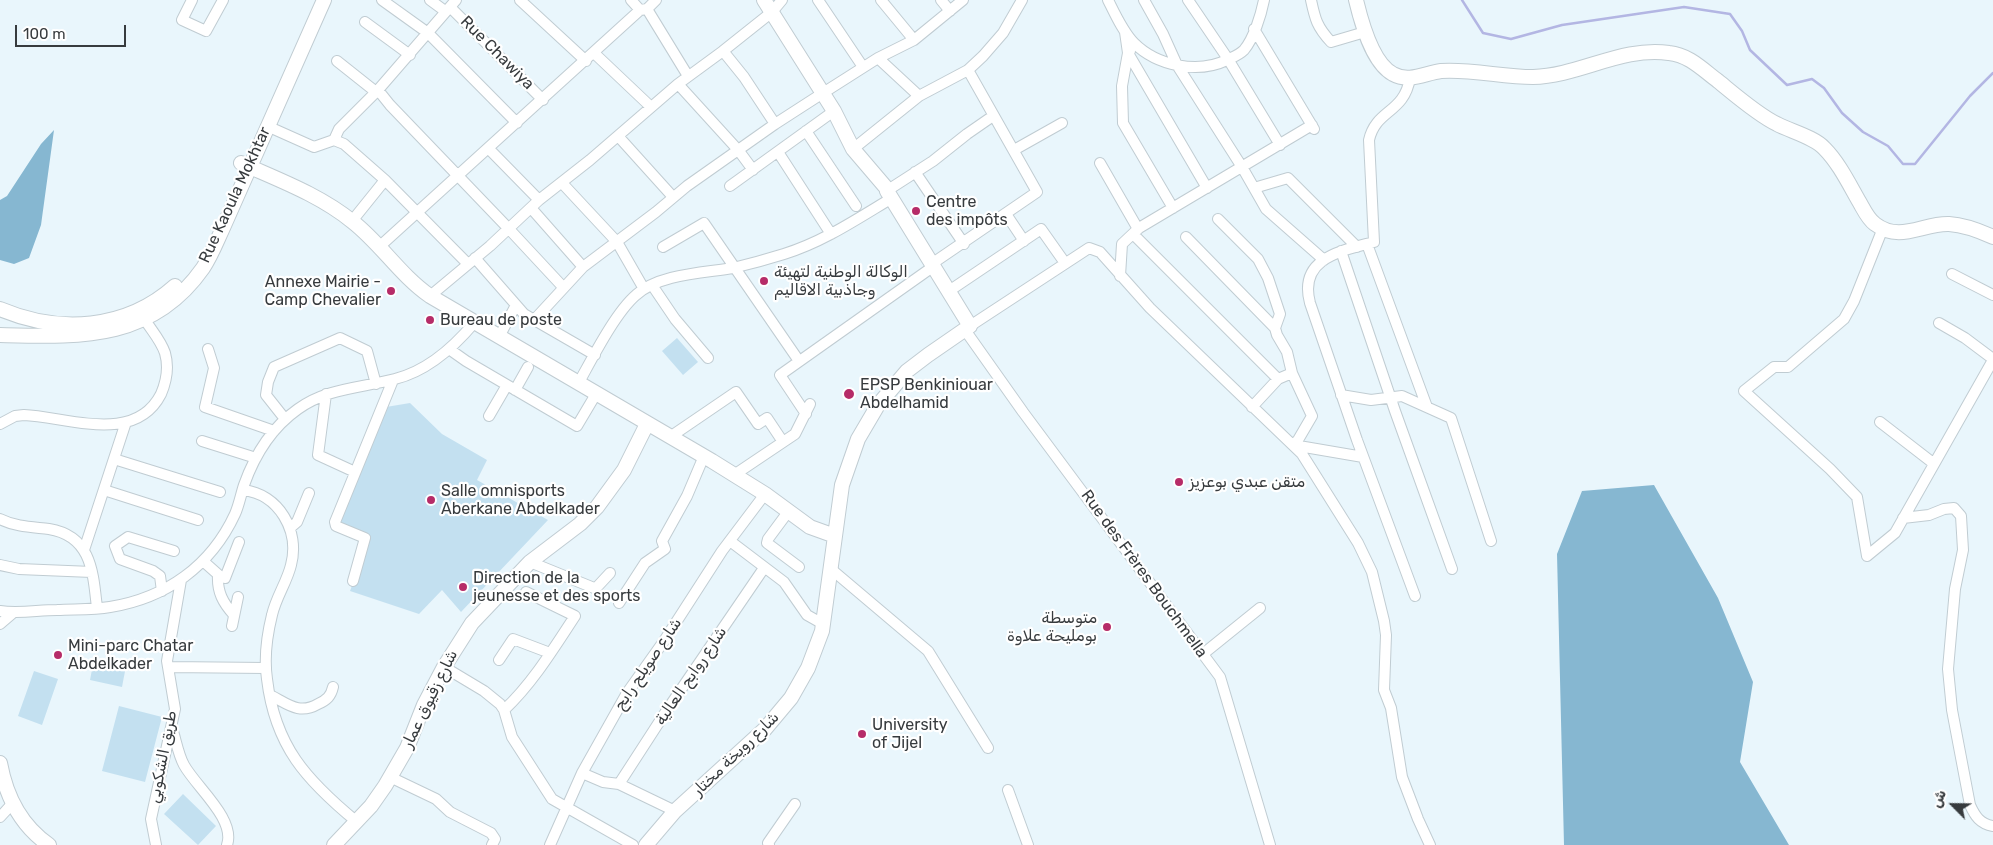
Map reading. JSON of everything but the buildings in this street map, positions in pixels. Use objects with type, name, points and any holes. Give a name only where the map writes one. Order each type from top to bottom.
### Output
[{"type":"main road","name":"Rue Kaoula Mokhtar","points":[[245,165],[314,0]]},
{"type":"main road","name":"Rue Kaoula Mokhtar","points":[[0,335],[44,336],[96,334],[113,331],[142,315],[168,292],[194,264],[267,126],[324,0]]},
{"type":"main road","points":[[1356,0],[1365,32],[1374,52],[1386,69],[1393,75],[1410,78],[1440,71],[1478,71],[1533,76],[1565,71],[1643,53],[1664,52],[1680,55],[1698,64],[1776,124],[1823,146],[1875,224],[1894,233],[1904,233],[1949,224],[1975,230],[1993,237]]},
{"type":"main road","points":[[768,6],[834,111],[853,149],[890,194],[949,291],[968,328]]},
{"type":"main road","points":[[245,165],[307,193],[352,221],[410,281],[430,296],[704,456],[765,494],[810,527],[834,536]]},
{"type":"main road","name":"Rue Kaoula Mokhtar","points":[[0,309],[30,320],[64,324],[107,321],[142,315]]},
{"type":"main road","name":"شارع رويخة مختار","points":[[646,845],[676,811],[776,718],[791,698],[808,668],[819,641],[844,475],[852,451],[872,414],[889,390],[907,371],[968,328]]},
{"type":"main road","name":"شارع زقيوق عمار","points":[[334,845],[376,800],[407,748],[424,705],[444,667],[472,623],[530,562],[580,524],[597,507],[624,470],[648,424]]},
{"type":"main road","points":[[0,763],[6,790],[12,804],[43,843]]},
{"type":"street","points":[[192,0],[182,20],[206,31],[223,0]]},
{"type":"street","points":[[382,0],[428,33],[517,123]]},
{"type":"street","name":"Rue Chawiya","points":[[430,0],[451,6],[543,100]]},
{"type":"street","points":[[520,0],[586,61]]},
{"type":"street","points":[[630,0],[643,9],[688,76]]},
{"type":"street","points":[[379,247],[643,9],[656,0]]},
{"type":"street","points":[[430,296],[509,229],[539,200],[562,183],[678,84],[723,51],[768,6],[782,0]]},
{"type":"street","points":[[818,0],[863,67]]},
{"type":"street","points":[[881,0],[914,40]]},
{"type":"street","points":[[942,0],[950,11]]},
{"type":"street","points":[[535,320],[583,267],[673,197],[775,124],[863,67],[914,40],[963,0]]},
{"type":"street","points":[[853,149],[919,96],[968,70],[1003,33],[1022,0]]},
{"type":"street","points":[[1108,0],[1124,29],[1135,44],[1156,57],[1177,65],[1200,68],[1228,59],[1243,50],[1254,28],[1264,0]]},
{"type":"street","points":[[1144,0],[1163,34],[1177,65],[1242,167],[1266,209],[1324,260]]},
{"type":"street","points":[[1188,0],[1228,59],[1280,144]]},
{"type":"street","points":[[1311,0],[1315,19],[1320,30],[1331,42],[1365,32]]},
{"type":"street","points":[[334,140],[339,129],[410,55],[451,6]]},
{"type":"street","points":[[365,22],[410,55]]},
{"type":"street","points":[[1120,276],[1122,244],[1135,231],[1280,144],[1313,127],[1254,28]]},
{"type":"street","points":[[1124,29],[1128,53],[1122,86],[1123,123],[1173,208]]},
{"type":"street","points":[[1128,53],[1135,44]]},
{"type":"street","points":[[723,51],[744,77],[775,124]]},
{"type":"street","points":[[594,53],[651,107]]},
{"type":"street","points":[[1128,53],[1207,188]]},
{"type":"street","points":[[878,58],[919,96]]},
{"type":"street","points":[[337,61],[377,91],[563,288]]},
{"type":"street","points":[[734,475],[795,434],[808,409],[780,375],[1034,195],[1038,190],[993,116],[968,70]]},
{"type":"street","points":[[1410,78],[1408,90],[1400,104],[1371,129],[1369,140],[1374,242],[1341,251],[1324,260],[1312,272],[1308,283],[1308,295],[1363,457],[1415,596]]},
{"type":"street","points":[[678,84],[739,151],[753,170]]},
{"type":"street","points":[[730,186],[834,111]]},
{"type":"street","points":[[578,384],[628,302],[648,287],[670,279],[736,267],[786,254],[831,234],[890,194],[916,172],[993,116]]},
{"type":"street","points":[[1014,150],[1062,123]]},
{"type":"street","points":[[267,126],[314,148],[334,140],[344,144],[386,180],[524,314],[595,354]]},
{"type":"street","points":[[806,131],[856,206]]},
{"type":"street","points":[[618,136],[673,197]]},
{"type":"street","points":[[489,149],[539,200]]},
{"type":"street","points":[[778,152],[831,234]]},
{"type":"street","points":[[1100,163],[1135,231],[1278,379]]},
{"type":"street","points":[[916,172],[964,244]]},
{"type":"street","points":[[1254,188],[1288,178],[1357,247]]},
{"type":"street","points":[[352,221],[386,180]]},
{"type":"street","points":[[562,183],[617,242],[648,287],[708,358]]},
{"type":"street","points":[[531,208],[583,267]]},
{"type":"street","points":[[1006,214],[1024,241]]},
{"type":"street","points":[[1218,219],[1258,260],[1268,278],[1280,314],[1275,328]]},
{"type":"street","points":[[663,247],[704,223],[736,267],[799,362]]},
{"type":"street","points":[[1883,228],[1854,301],[1844,319],[1788,367],[1774,367],[1744,391],[1830,469],[1857,497],[1867,556],[1894,533],[1993,360],[1965,338],[1940,322]]},
{"type":"street","points":[[949,291],[1041,229],[1065,263]]},
{"type":"street","points":[[1186,237],[1275,328],[1287,352],[1292,373],[1312,416],[1298,440],[1292,446]]},
{"type":"street","points":[[1367,244],[1427,407]]},
{"type":"street","points":[[968,328],[1089,248],[1100,252],[1120,276],[1157,314],[1305,458],[1358,543],[1372,572],[1386,635],[1384,690],[1391,708],[1406,789],[1430,845]]},
{"type":"street","points":[[1341,251],[1390,396],[1452,569]]},
{"type":"street","points":[[1952,274],[1993,295]]},
{"type":"street","points":[[499,338],[516,305]]},
{"type":"street","points":[[0,424],[15,416],[24,415],[113,425],[142,415],[155,403],[166,378],[167,362],[163,347],[142,315]]},
{"type":"street","points":[[0,611],[97,608],[140,600],[162,591],[181,580],[203,561],[226,531],[256,458],[274,431],[285,419],[310,401],[326,394],[393,380],[417,371],[449,349],[474,323]]},
{"type":"street","name":"Rue des Frères Bouchmella","points":[[968,328],[1023,412],[1220,677],[1270,845]]},
{"type":"street","points":[[285,419],[266,395],[268,382],[274,367],[340,338],[367,351],[376,384]]},
{"type":"street","points":[[208,349],[214,368],[205,407],[274,431]]},
{"type":"street","points":[[449,349],[466,361],[577,426],[596,394]]},
{"type":"street","points":[[490,416],[528,367]]},
{"type":"street","points":[[1252,407],[1278,379],[1292,373]]},
{"type":"street","points":[[353,581],[365,538],[336,526],[335,522],[393,380]]},
{"type":"street","points":[[670,437],[736,392],[758,424],[767,418],[782,442]]},
{"type":"street","points":[[326,394],[318,455],[355,472]]},
{"type":"street","points":[[1341,395],[1371,400],[1390,396],[1402,396],[1451,418],[1491,542]]},
{"type":"street","points":[[84,550],[126,422]]},
{"type":"street","points":[[1880,422],[1933,463]]},
{"type":"street","points":[[202,441],[256,458]]},
{"type":"street","points":[[1292,446],[1363,457]]},
{"type":"street","points":[[619,603],[645,563],[665,549],[662,541],[687,496],[704,456]]},
{"type":"street","points":[[114,459],[220,492]]},
{"type":"street","points":[[104,490],[198,520]]},
{"type":"street","points":[[243,490],[252,491],[273,502],[290,528],[294,543],[292,560],[272,613],[266,668],[270,695],[282,739],[300,766],[321,791],[357,822]]},
{"type":"street","points":[[290,528],[297,522],[309,493]]},
{"type":"street","name":"شارع صويلح رابح","points":[[550,845],[582,773],[627,693],[730,541],[765,494]]},
{"type":"street","points":[[1903,518],[1929,515],[1944,509],[1954,508],[1961,516],[1963,550],[1954,589],[1948,669],[1952,710],[1970,804],[1975,816],[1984,825],[1993,826]]},
{"type":"street","points":[[788,512],[767,543],[799,567]]},
{"type":"street","points":[[0,519],[20,526],[61,532],[74,539],[88,557],[97,608]]},
{"type":"street","points":[[162,591],[160,576],[153,571],[120,559],[115,546],[128,537],[174,551]]},
{"type":"street","points":[[730,541],[784,582],[807,615],[823,624]]},
{"type":"street","points":[[203,561],[218,575],[225,578],[239,542]]},
{"type":"street","points":[[530,562],[594,588],[598,587],[610,573]]},
{"type":"street","points":[[0,565],[19,569],[92,572]]},
{"type":"street","name":"شارع روابح العالية","points":[[619,784],[764,568]]},
{"type":"street","points":[[831,569],[928,651],[988,748]]},
{"type":"street","points":[[218,575],[218,585],[223,601],[233,620],[238,596]]},
{"type":"street","name":"طريق الشكوبي","points":[[156,845],[151,819],[175,709],[168,667],[168,654],[181,580]]},
{"type":"street","points":[[504,710],[512,703],[550,653],[575,616],[526,592]]},
{"type":"street","points":[[1203,654],[1260,608]]},
{"type":"street","points":[[0,624],[14,612]]},
{"type":"street","points":[[499,660],[513,639],[550,653]]},
{"type":"street","points":[[168,667],[266,668]]},
{"type":"street","points":[[444,667],[495,699],[504,710],[512,737],[549,796],[556,803],[632,845]]},
{"type":"street","points":[[270,695],[296,709],[309,709],[329,697],[334,687]]},
{"type":"street","points":[[172,724],[184,765],[223,819],[228,834],[227,845]]},
{"type":"street","points":[[582,773],[603,782],[619,784],[676,811]]},
{"type":"street","points":[[390,777],[436,799],[450,812],[492,833],[495,839],[492,845]]},
{"type":"street","points":[[1008,790],[1028,845]]},
{"type":"street","points":[[0,817],[12,804]]},
{"type":"street","points":[[769,845],[768,843],[795,804]]},
{"type":"shaded area","points":[[54,130],[41,225],[29,258],[14,264],[0,260],[0,200],[7,196],[41,144]]},
{"type":"shaded area","points":[[677,338],[698,362],[683,375],[662,351]]},
{"type":"shaded area","name":"Salle omnisports Aberkane Abdelkader","points":[[410,403],[442,434],[487,460],[477,480],[548,520],[461,612],[442,590],[419,614],[350,591],[370,538],[339,525],[386,407]]},
{"type":"shaded area","points":[[1654,485],[1718,598],[1753,682],[1740,762],[1789,845],[1564,845],[1557,554],[1582,491]]},
{"type":"shaded area","points":[[94,659],[126,666],[122,687],[90,680]]},
{"type":"shaded area","points":[[34,671],[58,679],[42,725],[18,716]]},
{"type":"shaded area","points":[[119,706],[162,717],[145,782],[102,771]]},
{"type":"shaded area","points":[[183,794],[216,826],[198,845],[164,814]]},
{"type":"waterway","points":[[1462,0],[1483,33],[1511,39],[1562,25],[1684,7],[1730,14],[1742,31],[1750,50],[1787,85],[1812,79],[1824,88],[1842,113],[1863,132],[1888,146],[1903,164],[1915,164],[1970,96],[1993,73]]},
{"type":"place","name":"Centre des impôts","points":[[916,211]]},
{"type":"place","name":"الوكالة الوطنية لتهيئة وجاذبية الاقاليم","points":[[764,281]]},
{"type":"place","name":"Annexe Mairie - Camp Chevalier","points":[[391,291]]},
{"type":"place","name":"Bureau de poste","points":[[430,320]]},
{"type":"place","name":"EPSP Benkiniouar Abdelhamid","points":[[849,394]]},
{"type":"place","name":"متقن عبدي بوعزيز","points":[[1179,482]]},
{"type":"place","name":"Salle omnisports Aberkane Abdelkader","points":[[431,500]]},
{"type":"place","name":"Direction de la jeunesse et des sports","points":[[463,587]]},
{"type":"place","name":"متوسطة بومليحة علاوة","points":[[1107,627]]},
{"type":"place","name":"Mini-parc Chatar Abdelkader","points":[[58,655]]},
{"type":"place","name":"University of Jijel","points":[[862,734]]}]
